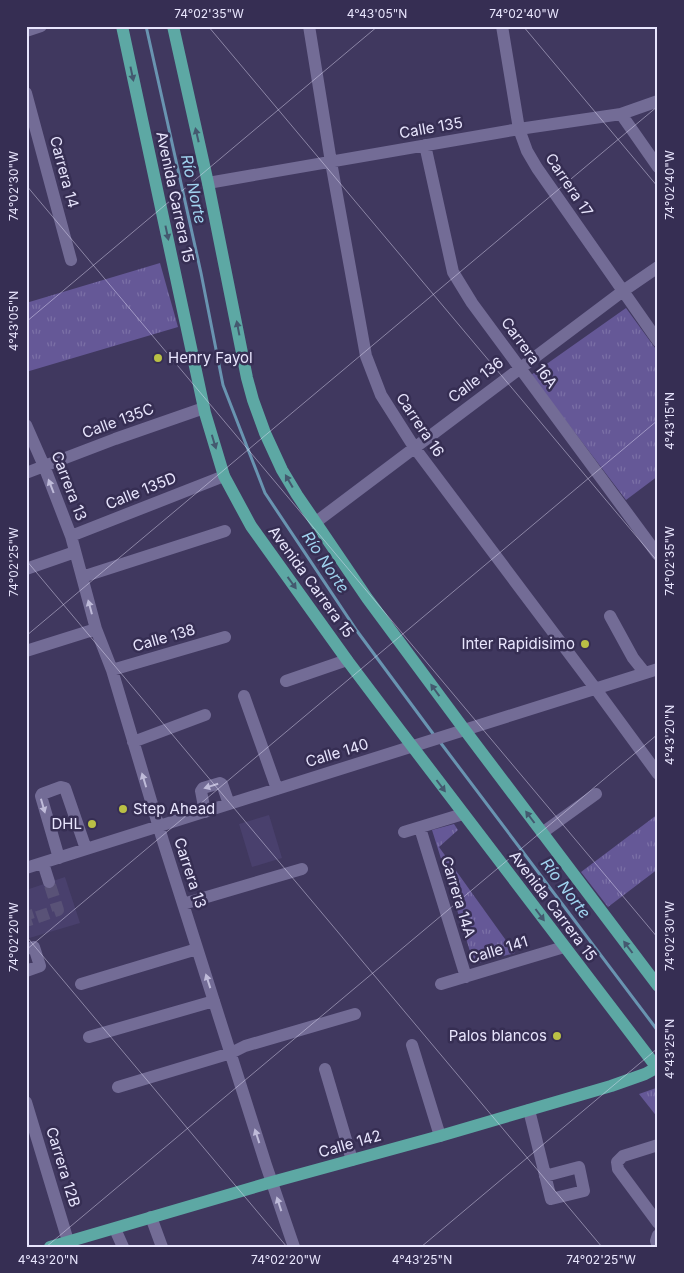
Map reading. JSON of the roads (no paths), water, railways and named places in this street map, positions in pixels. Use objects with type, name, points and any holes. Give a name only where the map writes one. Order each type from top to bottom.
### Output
[{"type":"main road","name":"Avenida Carrera 15","points":[[122,26],[204,408],[224,476],[251,526],[347,660],[416,746],[463,814],[657,1068]]},
{"type":"main road","points":[[173,26],[208,183],[247,378],[265,433],[282,470],[297,496],[460,730],[542,833],[658,986]]},
{"type":"main road","name":"Calle 142","points":[[50,1247],[272,1182],[530,1110],[629,1080],[657,1068]]},
{"type":"street","points":[[26,31],[41,26]]},
{"type":"street","name":"Carrera 16","points":[[309,26],[366,356],[380,395],[414,447],[658,774]]},
{"type":"street","name":"Carrera 17","points":[[502,26],[519,129],[527,151],[536,168],[658,341]]},
{"type":"street","name":"Carrera 14","points":[[26,93],[71,260]]},
{"type":"street","name":"Calle 135","points":[[208,183],[519,129],[621,114],[658,101]]},
{"type":"street","points":[[621,114],[658,167]]},
{"type":"street","name":"Carrera 16A","points":[[425,145],[453,272],[472,303],[658,555]]},
{"type":"street","name":"Calle 136","points":[[316,522],[623,290],[658,266]]},
{"type":"street","name":"Calle 135C","points":[[44,466],[204,408]]},
{"type":"street","name":"Carrera 13","points":[[26,426],[44,466],[70,536],[96,629],[112,670],[158,826],[294,1247]]},
{"type":"street","points":[[26,473],[44,466]]},
{"type":"street","name":"Calle 135D","points":[[70,536],[224,476]]},
{"type":"street","points":[[82,577],[225,531]]},
{"type":"street","points":[[26,569],[75,552]]},
{"type":"street","points":[[610,616],[633,658],[645,673]]},
{"type":"street","points":[[26,651],[96,629]]},
{"type":"street","name":"Calle 138","points":[[112,670],[225,637]]},
{"type":"street","points":[[286,681],[347,660]]},
{"type":"street","name":"Calle 140","points":[[26,868],[658,669]]},
{"type":"street","points":[[244,696],[277,789]]},
{"type":"street","points":[[133,742],[205,715]]},
{"type":"street","points":[[205,812],[201,791],[203,788],[222,784],[228,804]]},
{"type":"street","points":[[59,858],[41,796],[61,787],[65,788],[86,849]]},
{"type":"street","points":[[542,833],[596,794]]},
{"type":"street","points":[[404,832],[463,814]]},
{"type":"street","name":"Carrera 14A","points":[[420,828],[466,977]]},
{"type":"street","points":[[43,863],[49,882]]},
{"type":"street","points":[[183,904],[302,869]]},
{"type":"street","points":[[26,950],[34,947],[40,966],[26,971]]},
{"type":"street","name":"Calle 141","points":[[441,984],[564,947]]},
{"type":"street","points":[[81,984],[197,949]]},
{"type":"street","points":[[90,1036],[214,1001]]},
{"type":"street","points":[[118,1087],[231,1053],[245,1046],[355,1014]]},
{"type":"street","points":[[412,1045],[440,1136]]},
{"type":"street","points":[[325,1069],[352,1160]]},
{"type":"street","name":"Carrera 12B","points":[[26,1102],[68,1241]]},
{"type":"street","points":[[530,1110],[545,1176]]},
{"type":"street","points":[[658,1145],[623,1156],[617,1162],[618,1169],[658,1223]]},
{"type":"street","points":[[151,1217],[162,1247]]},
{"type":"street","points":[[115,1229],[123,1247]]},
{"type":"street","points":[[658,1235],[656,1240],[658,1246]]},
{"type":"waterway","name":"Río Norte","points":[[146,26],[201,273],[223,385],[265,493],[357,631],[434,735]]},
{"type":"waterway","name":"Río Norte","points":[[440,742],[658,1031]]},
{"type":"tunnel","points":[[26,911],[29,920],[58,910],[49,882]]},
{"type":"place","name":"Henry Fayol","points":[[158,358]]},
{"type":"place","name":"Inter Rapidisimo","points":[[585,644]]},
{"type":"place","name":"Step Ahead","points":[[123,809]]},
{"type":"place","name":"DHL","points":[[92,824]]},
{"type":"place","name":"Palos blancos","points":[[557,1036]]}]
